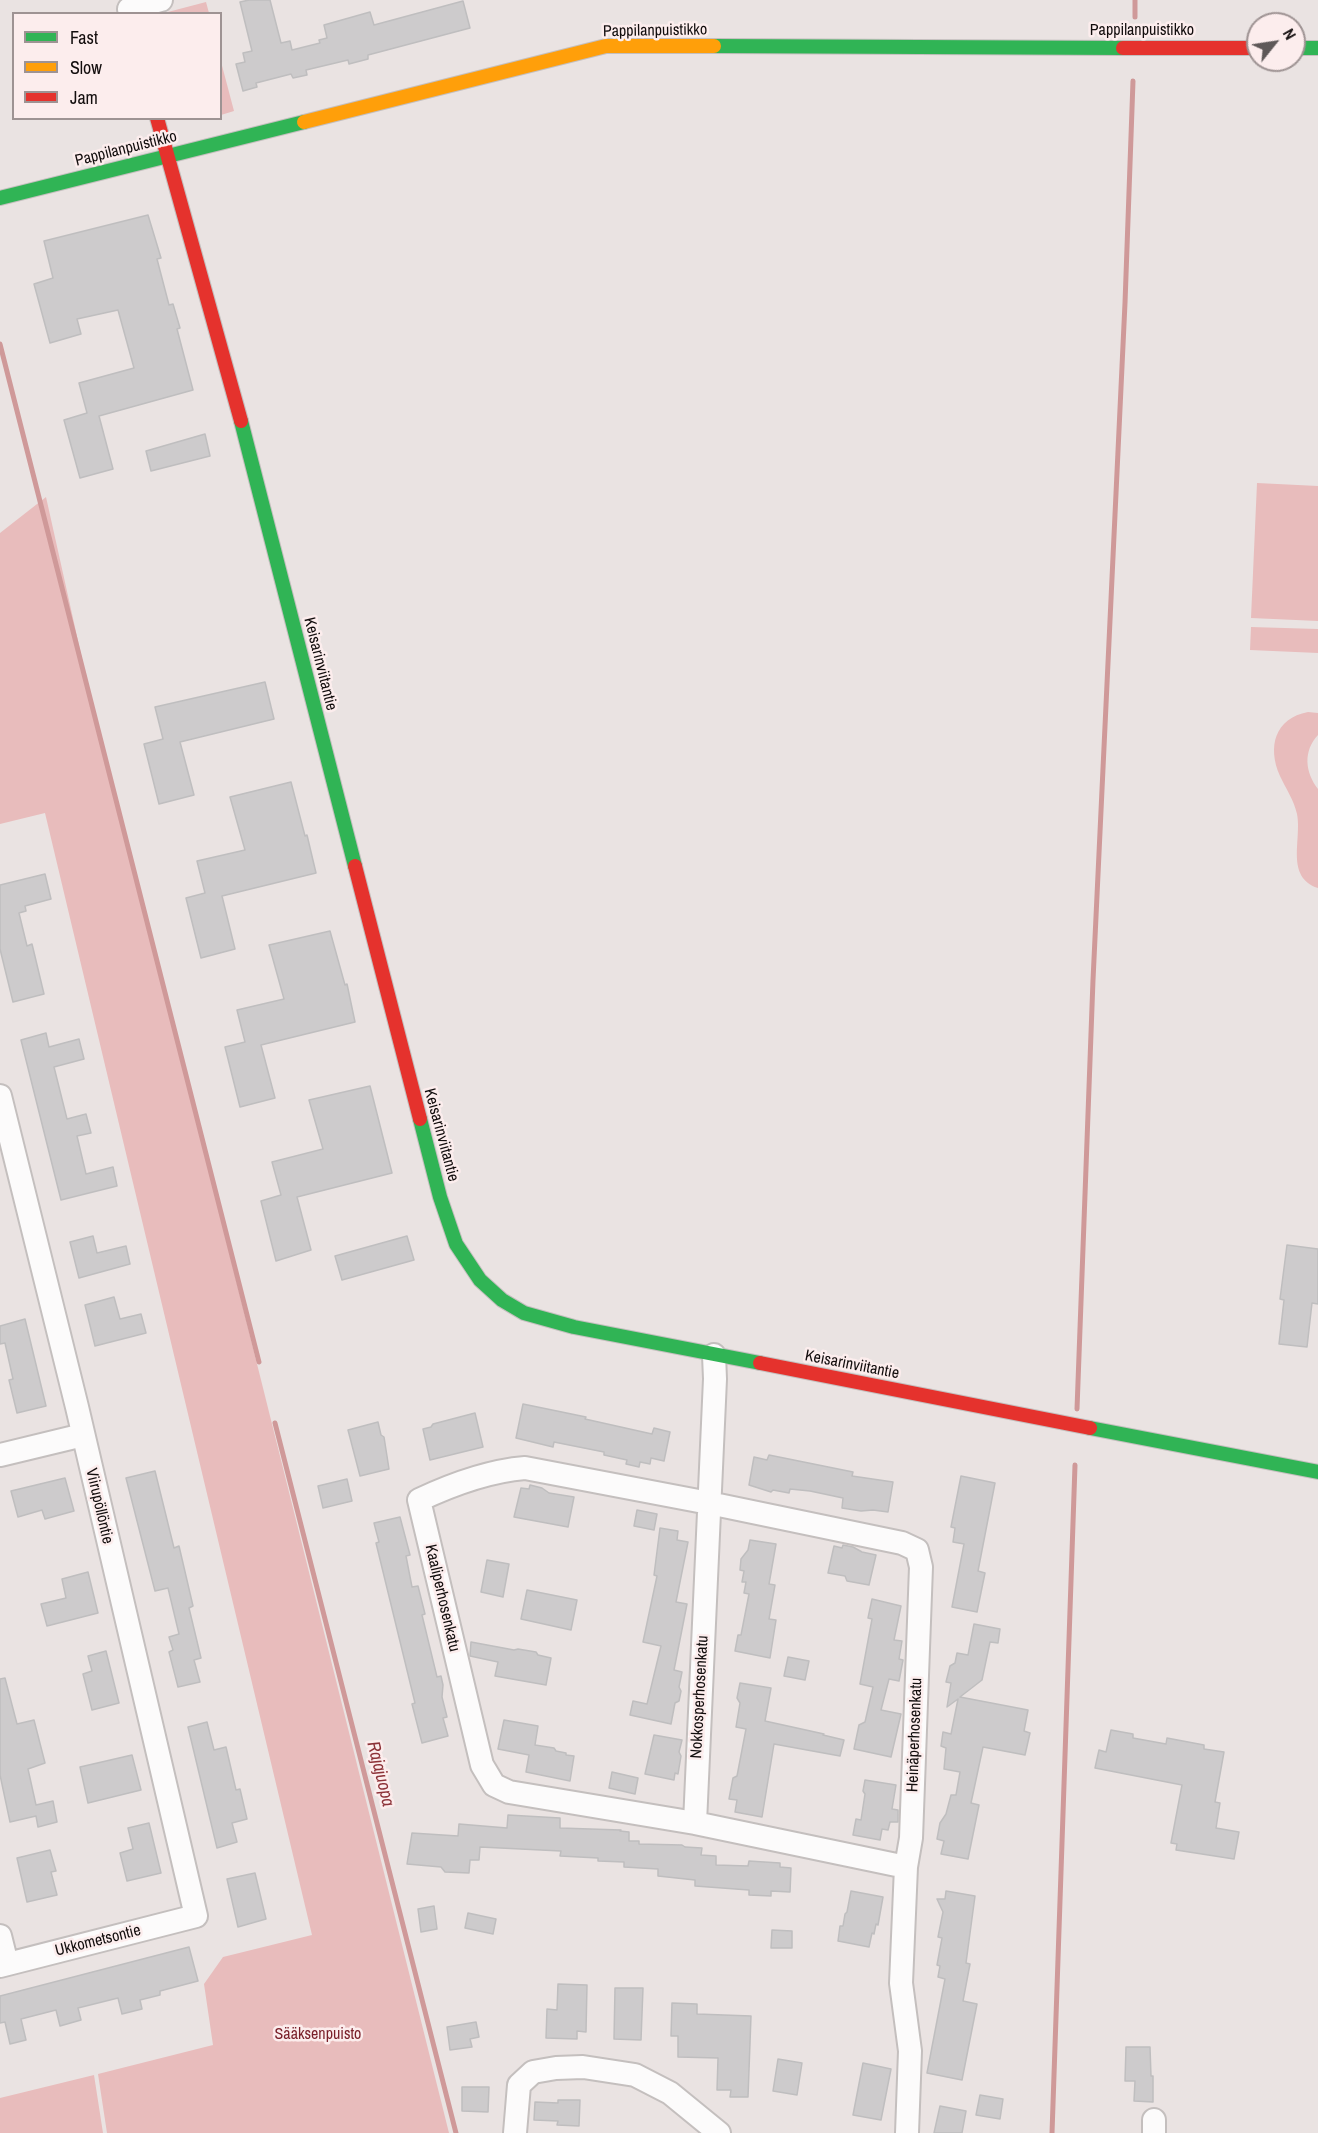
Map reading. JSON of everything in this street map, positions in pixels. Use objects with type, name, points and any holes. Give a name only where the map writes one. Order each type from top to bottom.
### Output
[{"type":"street","points":[[129,7],[161,0]]},
{"type":"street","name":"Pappilanpuistikko","points":[[0,198],[606,46],[1246,48]]},
{"type":"street","name":"Keisarinviitantie","points":[[157,120],[244,430],[440,1197],[456,1244],[480,1280],[502,1300],[524,1313],[574,1327],[1318,1472]]},
{"type":"street","name":"Viirupöllöntie","points":[[0,1096],[83,1435],[196,1916]]},
{"type":"street","name":"Nokkosperhosenkatu","points":[[694,1823],[715,1379],[714,1355]]},
{"type":"street","points":[[0,1455],[83,1435]]},
{"type":"street","name":"Kaaliperhosenkatu","points":[[694,1823],[509,1792],[494,1785],[482,1765],[419,1500],[451,1485],[504,1469],[525,1468],[709,1503]]},
{"type":"street","name":"Heinäperhosenkatu","points":[[709,1503],[902,1543],[916,1550],[921,1567],[911,1838],[906,1867],[901,1983],[910,2051],[907,2133]]},
{"type":"street","points":[[694,1823],[906,1867]]},
{"type":"street","name":"Ukkometsontie","points":[[3,1965],[196,1916]]},
{"type":"street","points":[[0,1936],[3,1965]]},
{"type":"street","points":[[515,2133],[519,2085],[533,2072],[583,2067],[635,2075],[670,2093],[718,2133]]},
{"type":"green space","points":[[206,2],[209,12],[168,12]]},
{"type":"green space","points":[[222,66],[234,111],[222,115]]},
{"type":"green space","points":[[1257,483],[1318,486],[1318,621],[1251,618]]},
{"type":"green space","name":"Sääksenpuisto","points":[[46,497],[91,699],[449,2133],[107,2133],[98,2074],[213,2045],[204,1984],[223,1957],[312,1935],[45,813],[0,824],[0,533]]},
{"type":"green space","points":[[1251,627],[1318,629],[1318,653],[1250,650]]},
{"type":"green space","points":[[1308,712],[1318,713],[1318,735],[1310,748],[1308,769],[1318,789],[1318,888],[1308,883],[1298,867],[1297,814],[1280,776],[1274,755],[1274,745],[1281,727],[1297,715]]},
{"type":"green space","points":[[94,2075],[103,2133],[0,2133],[0,2098]]},
{"type":"building","points":[[270,0],[281,43],[290,41],[292,50],[320,43],[319,40],[327,38],[324,25],[370,12],[374,25],[463,1],[470,28],[368,55],[368,59],[349,64],[348,60],[306,70],[307,75],[293,78],[291,74],[256,83],[257,87],[243,91],[236,64],[245,62],[243,53],[252,51],[240,2]]},
{"type":"building","points":[[148,215],[161,258],[157,259],[169,305],[173,304],[180,328],[177,329],[193,390],[99,416],[113,469],[80,478],[64,420],[87,413],[79,383],[134,368],[118,310],[77,319],[81,334],[50,343],[34,284],[53,278],[44,241]]},
{"type":"building","points":[[205,434],[210,456],[151,471],[146,451]]},
{"type":"building","points":[[265,682],[274,719],[180,742],[194,795],[159,804],[144,744],[163,739],[155,707]]},
{"type":"building","points":[[291,782],[316,873],[222,896],[235,949],[201,958],[186,898],[205,893],[197,861],[245,850],[230,797]]},
{"type":"building","points":[[45,874],[51,899],[25,906],[26,911],[19,913],[27,946],[32,944],[44,994],[13,1002],[0,949],[0,885]]},
{"type":"building","points":[[330,931],[345,985],[347,984],[355,1022],[261,1045],[275,1098],[240,1107],[225,1047],[245,1042],[237,1010],[284,999],[269,945]]},
{"type":"building","points":[[46,1033],[49,1047],[79,1039],[84,1059],[54,1067],[67,1119],[86,1114],[91,1133],[77,1136],[86,1174],[113,1167],[117,1186],[61,1200],[21,1040]]},
{"type":"building","points":[[370,1086],[392,1173],[297,1197],[311,1250],[276,1261],[261,1201],[281,1195],[272,1162],[323,1149],[309,1100]]},
{"type":"building","points":[[93,1236],[97,1253],[126,1246],[130,1264],[79,1278],[70,1242]]},
{"type":"building","points":[[407,1236],[414,1260],[342,1280],[335,1256]]},
{"type":"building","points":[[1287,1245],[1318,1249],[1318,1304],[1312,1303],[1307,1347],[1279,1344],[1284,1300],[1280,1299]]},
{"type":"building","points":[[114,1297],[120,1319],[141,1314],[146,1333],[95,1346],[85,1305]]},
{"type":"building","points":[[25,1319],[46,1406],[17,1413],[9,1380],[13,1379],[5,1343],[0,1344],[0,1326]]},
{"type":"building","points":[[523,1404],[652,1434],[654,1428],[670,1432],[664,1461],[651,1458],[650,1464],[640,1462],[639,1467],[626,1464],[627,1460],[604,1455],[604,1452],[554,1442],[553,1447],[516,1438]]},
{"type":"building","points":[[475,1413],[483,1447],[430,1460],[423,1429],[433,1424]]},
{"type":"building","points":[[378,1422],[381,1435],[384,1437],[389,1469],[360,1476],[348,1430]]},
{"type":"building","points":[[769,1455],[853,1472],[852,1476],[893,1482],[888,1512],[842,1508],[843,1498],[810,1491],[790,1489],[789,1493],[773,1490],[771,1492],[749,1485],[754,1457],[767,1460]]},
{"type":"building","points":[[155,1471],[174,1548],[179,1546],[193,1606],[189,1608],[201,1658],[194,1660],[200,1682],[178,1687],[169,1652],[173,1650],[169,1637],[179,1634],[168,1588],[155,1591],[126,1478]]},
{"type":"building","points":[[961,1476],[995,1483],[978,1571],[985,1573],[977,1612],[952,1607],[964,1544],[953,1542],[955,1528],[951,1527]]},
{"type":"building","points":[[65,1478],[74,1511],[45,1519],[42,1510],[18,1517],[11,1491]]},
{"type":"building","points":[[347,1479],[352,1501],[323,1508],[318,1486]]},
{"type":"building","points":[[530,1485],[542,1488],[549,1493],[574,1497],[568,1527],[514,1517],[521,1488],[529,1489]]},
{"type":"building","points":[[637,1510],[657,1514],[654,1530],[634,1526]]},
{"type":"building","points":[[400,1517],[410,1555],[406,1556],[412,1587],[418,1586],[425,1614],[422,1615],[437,1677],[441,1676],[443,1685],[442,1697],[447,1717],[443,1718],[448,1736],[422,1743],[412,1704],[415,1703],[376,1543],[379,1542],[374,1523]]},
{"type":"building","points":[[660,1528],[678,1531],[677,1540],[688,1542],[676,1602],[687,1604],[674,1670],[682,1672],[679,1687],[681,1691],[679,1701],[675,1703],[671,1724],[630,1715],[633,1701],[647,1704],[661,1646],[643,1642],[657,1576],[654,1575]]},
{"type":"building","points":[[750,1540],[776,1544],[769,1584],[775,1585],[769,1619],[776,1620],[770,1658],[735,1651],[738,1635],[741,1635],[749,1594],[744,1593],[746,1582],[742,1582],[744,1571],[740,1570],[741,1559],[748,1550]]},
{"type":"building","points":[[843,1545],[876,1555],[869,1585],[847,1581],[845,1576],[828,1573],[834,1546],[842,1548]]},
{"type":"building","points":[[487,1560],[509,1564],[503,1597],[481,1592]]},
{"type":"building","points":[[88,1572],[98,1613],[47,1626],[41,1604],[66,1598],[62,1579]]},
{"type":"building","points":[[527,1590],[577,1600],[571,1630],[521,1619]]},
{"type":"building","points":[[872,1599],[901,1606],[894,1640],[902,1641],[899,1659],[903,1660],[899,1681],[889,1679],[881,1710],[901,1714],[891,1757],[854,1749],[859,1725],[865,1722],[873,1687],[860,1684],[872,1619],[868,1618]]},
{"type":"building","points":[[974,1624],[1000,1629],[998,1643],[990,1642],[982,1680],[960,1697],[1028,1710],[1024,1731],[1030,1733],[1025,1755],[983,1747],[971,1803],[979,1805],[968,1859],[941,1854],[944,1841],[937,1839],[940,1823],[946,1814],[951,1795],[956,1795],[960,1772],[944,1769],[946,1748],[941,1746],[943,1732],[951,1734],[958,1699],[947,1707],[951,1683],[946,1682],[950,1666],[955,1663],[957,1653],[968,1655]]},
{"type":"building","points":[[471,1642],[536,1652],[538,1655],[551,1658],[546,1685],[495,1676],[498,1662],[470,1656]]},
{"type":"building","points":[[106,1651],[119,1703],[92,1710],[83,1674],[92,1671],[88,1656]]},
{"type":"building","points":[[788,1657],[809,1661],[805,1680],[784,1676]]},
{"type":"building","points":[[5,1678],[17,1724],[34,1720],[45,1763],[28,1769],[36,1805],[53,1801],[57,1822],[38,1827],[36,1816],[10,1822],[0,1775],[0,1679]]},
{"type":"building","points":[[740,1683],[771,1688],[765,1721],[844,1740],[840,1756],[774,1744],[762,1817],[735,1812],[737,1800],[729,1799],[733,1778],[737,1776],[746,1729],[736,1727],[740,1703],[737,1698]]},
{"type":"building","points":[[504,1720],[538,1726],[535,1745],[554,1748],[566,1755],[574,1756],[570,1781],[526,1772],[529,1755],[498,1749]]},
{"type":"building","points":[[207,1722],[214,1750],[226,1747],[236,1790],[240,1789],[247,1819],[232,1823],[237,1842],[217,1848],[188,1727]]},
{"type":"building","points":[[1111,1730],[1133,1734],[1133,1738],[1166,1744],[1167,1738],[1204,1745],[1204,1749],[1224,1752],[1215,1802],[1220,1803],[1216,1828],[1239,1832],[1234,1859],[1176,1850],[1177,1844],[1171,1843],[1182,1785],[1095,1768],[1099,1750],[1106,1752]]},
{"type":"building","points":[[654,1735],[682,1740],[678,1774],[675,1773],[674,1780],[645,1774]]},
{"type":"building","points":[[132,1755],[141,1790],[88,1803],[80,1767]]},
{"type":"building","points":[[612,1772],[638,1778],[635,1794],[609,1788]]},
{"type":"building","points":[[865,1780],[896,1785],[892,1809],[898,1810],[898,1822],[890,1822],[888,1830],[882,1829],[880,1840],[853,1835],[856,1819],[861,1820]]},
{"type":"building","points":[[508,1815],[560,1818],[560,1828],[621,1830],[629,1832],[629,1841],[639,1841],[639,1844],[702,1848],[701,1855],[716,1856],[716,1865],[748,1866],[749,1861],[780,1863],[780,1867],[791,1868],[790,1892],[771,1891],[771,1896],[749,1895],[749,1890],[695,1886],[695,1880],[658,1876],[658,1869],[624,1867],[624,1862],[598,1861],[598,1858],[560,1856],[561,1851],[480,1847],[479,1860],[470,1860],[469,1873],[445,1872],[441,1867],[407,1864],[412,1833],[458,1836],[459,1824],[507,1828]]},
{"type":"building","points":[[149,1823],[161,1873],[127,1881],[120,1853],[133,1849],[128,1828]]},
{"type":"building","points":[[50,1850],[56,1871],[51,1872],[57,1895],[27,1902],[17,1858]]},
{"type":"building","points":[[255,1873],[266,1919],[238,1927],[227,1879]]},
{"type":"building","points":[[851,1891],[883,1897],[878,1925],[876,1924],[874,1934],[872,1933],[869,1947],[838,1941],[840,1926],[843,1926]]},
{"type":"building","points":[[946,1891],[975,1896],[966,1963],[970,1964],[963,2001],[977,2004],[962,2080],[927,2073],[945,1979],[938,1977],[940,1966],[937,1965],[942,1938],[938,1937],[943,1912],[937,1899],[945,1899]]},
{"type":"building","points":[[434,1906],[437,1929],[421,1932],[418,1909]]},
{"type":"building","points":[[468,1913],[496,1919],[493,1934],[465,1928]]},
{"type":"building","points":[[772,1930],[792,1931],[792,1948],[771,1948]]},
{"type":"building","points":[[189,1947],[198,1981],[160,1991],[160,1995],[140,2000],[142,2009],[122,2014],[118,1998],[78,2008],[81,2020],[60,2026],[56,2010],[21,2019],[26,2040],[10,2044],[5,2022],[0,2023],[0,1996]]},
{"type":"building","points":[[558,1984],[587,1985],[586,2032],[577,2031],[577,2039],[546,2038],[547,2009],[557,2010]]},
{"type":"building","points":[[615,1988],[643,1988],[641,2040],[614,2039]]},
{"type":"building","points":[[672,2003],[697,2004],[697,2014],[751,2016],[748,2097],[730,2097],[731,2090],[717,2090],[718,2058],[678,2057],[678,2036],[671,2036]]},
{"type":"building","points":[[476,2022],[479,2037],[470,2039],[472,2047],[450,2050],[447,2027]]},
{"type":"building","points":[[1126,2047],[1150,2047],[1153,2102],[1134,2101],[1135,2081],[1125,2081]]},
{"type":"building","points":[[778,2059],[802,2063],[797,2095],[773,2091]]},
{"type":"building","points":[[863,2063],[891,2069],[881,2120],[853,2115]]},
{"type":"building","points":[[462,2087],[489,2087],[488,2112],[462,2111]]},
{"type":"building","points":[[980,2095],[1003,2099],[1000,2119],[976,2115]]},
{"type":"building","points":[[558,2100],[580,2100],[579,2126],[557,2125],[558,2121],[534,2120],[535,2102],[558,2103]]},
{"type":"building","points":[[940,2106],[966,2111],[962,2133],[934,2133]]},
{"type":"waterway","points":[[1135,0],[1135,17]]},
{"type":"waterway","points":[[1077,1409],[1093,980],[1125,303],[1133,81]]},
{"type":"waterway","points":[[0,344],[259,1362]]},
{"type":"waterway","name":"Rajajuopa","points":[[275,1423],[456,2133]]},
{"type":"waterway","points":[[1052,2133],[1075,1465]]},
{"type":"traffic: fast","points":[[714,46],[1123,48]]},
{"type":"traffic: fast","points":[[1306,48],[1318,48]]},
{"type":"traffic: fast","points":[[0,198],[304,122]]},
{"type":"traffic: fast","points":[[241,421],[355,866]]},
{"type":"traffic: fast","points":[[420,1119],[440,1197],[456,1244],[480,1280],[502,1300],[524,1313],[574,1327],[760,1363]]},
{"type":"traffic: fast","points":[[1090,1428],[1318,1472]]},
{"type":"traffic: slow","points":[[304,122],[606,46],[714,46]]},
{"type":"traffic: jam","points":[[1123,48],[1246,48]]},
{"type":"traffic: jam","points":[[158,120],[241,421]]},
{"type":"traffic: jam","points":[[355,866],[420,1119]]},
{"type":"traffic: jam","points":[[760,1363],[1090,1428]]}]
